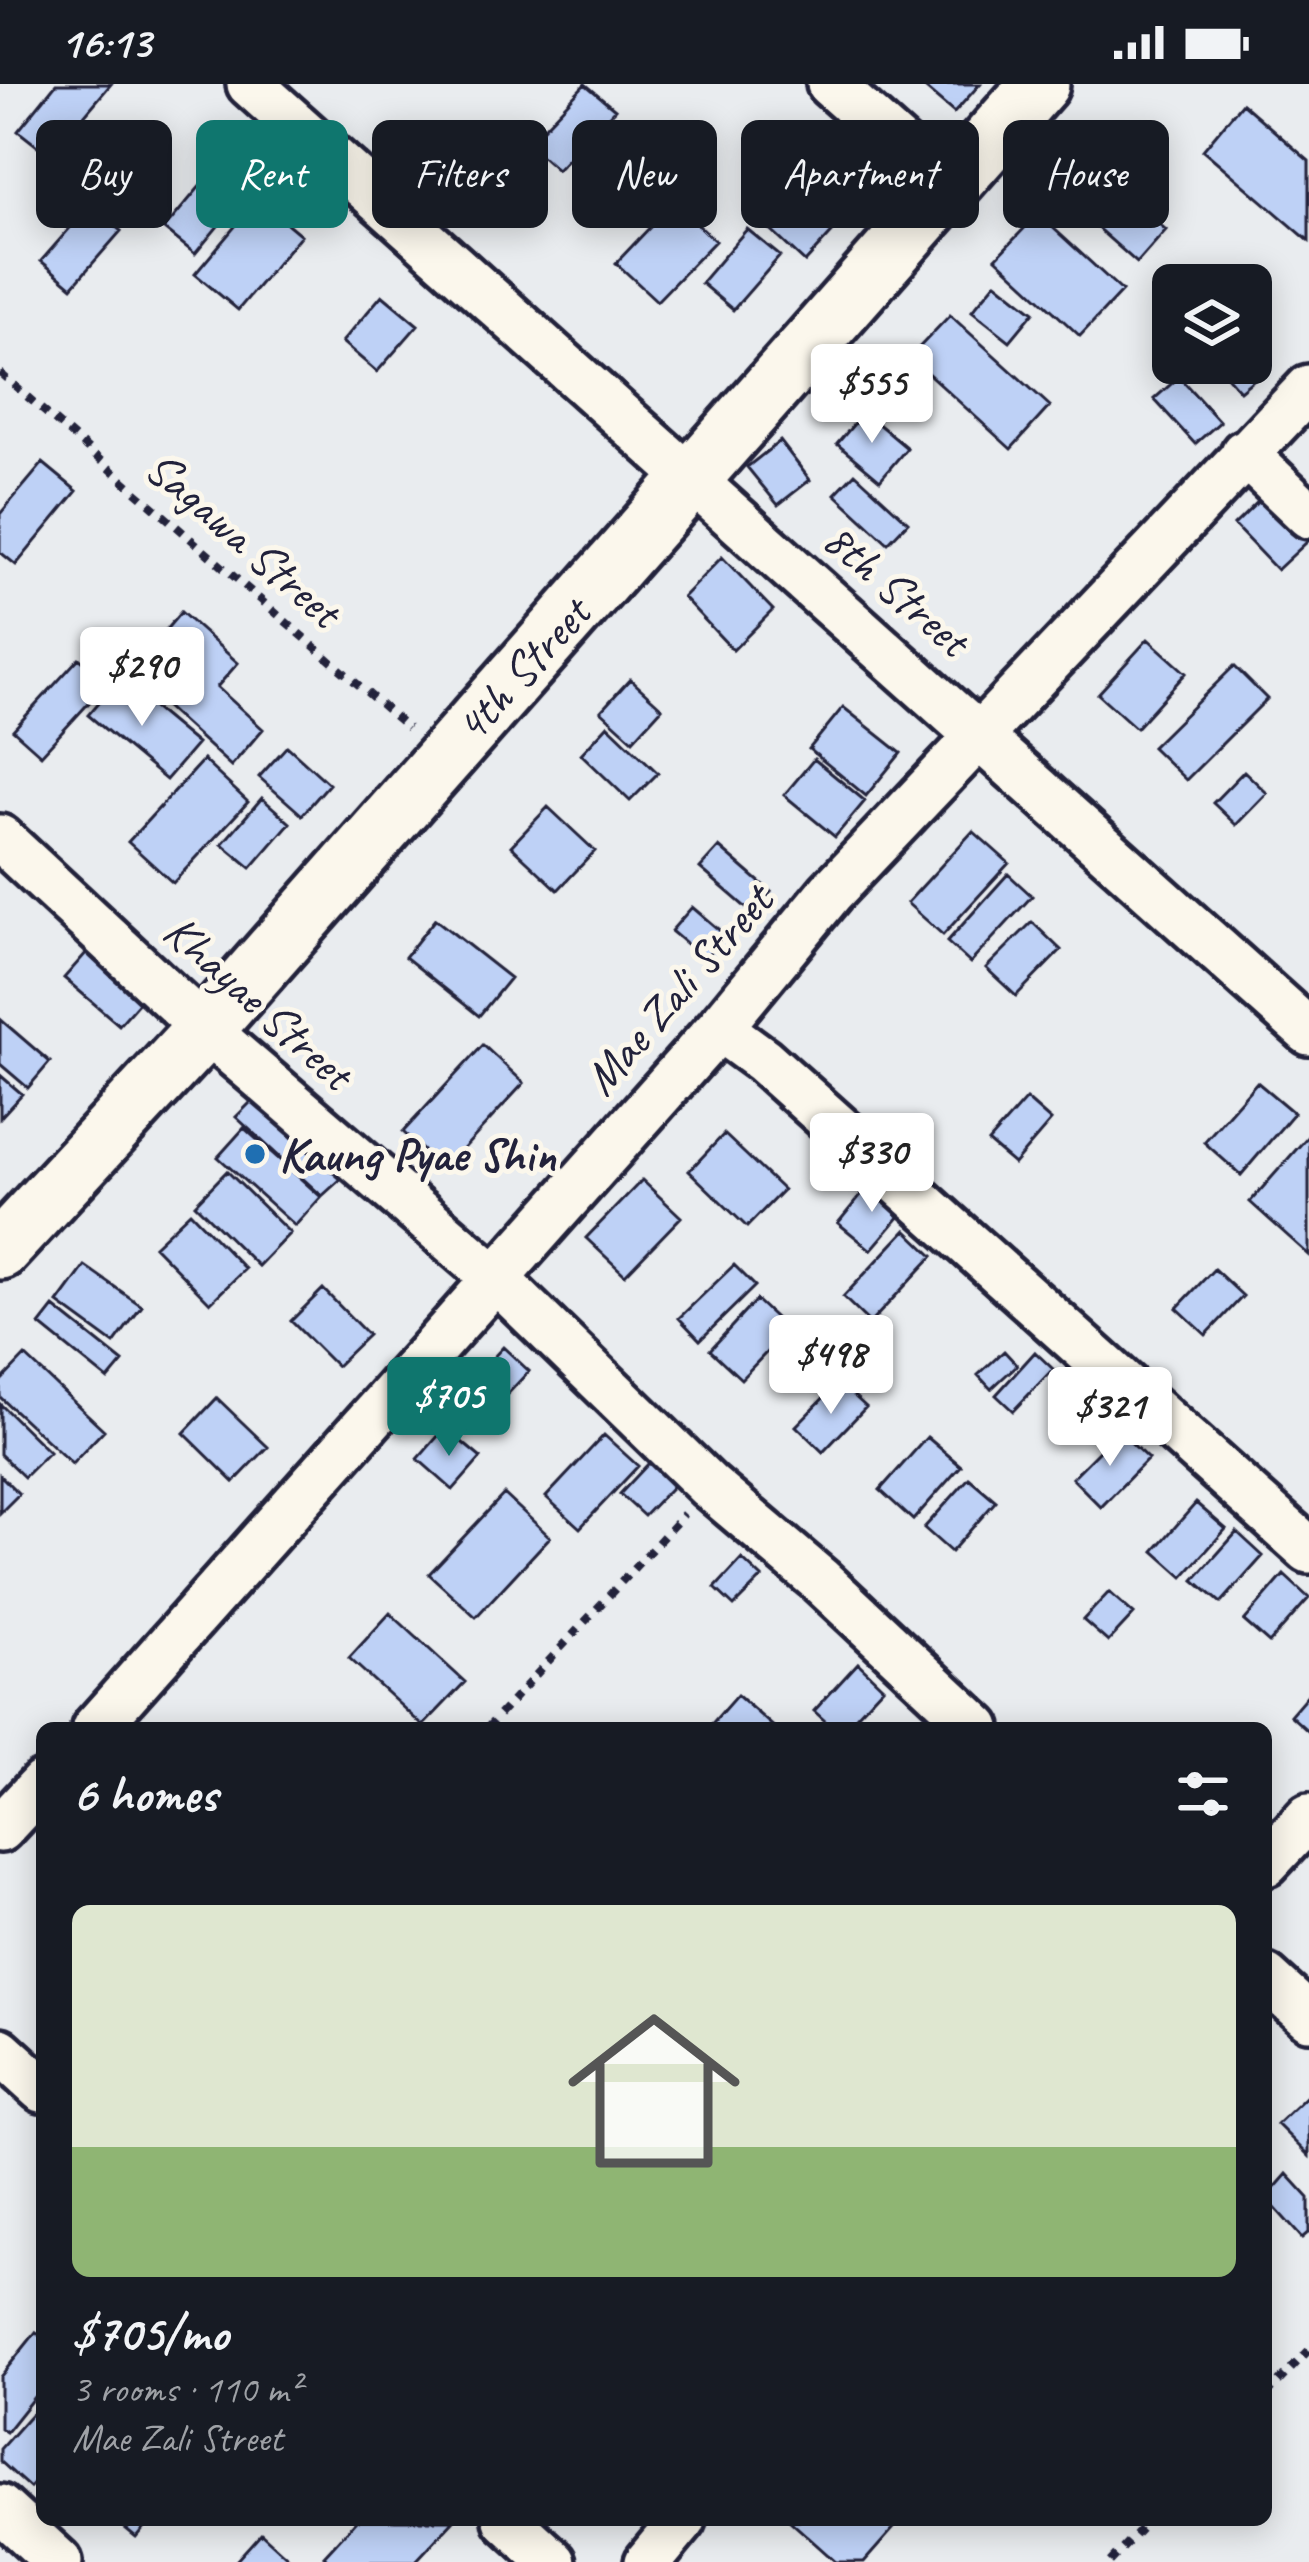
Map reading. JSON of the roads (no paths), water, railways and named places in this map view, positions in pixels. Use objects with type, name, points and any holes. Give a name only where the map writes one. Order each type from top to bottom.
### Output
[{"type":"street","name":"8th Street","points":[[250,84],[1309,1032]]},
{"type":"street","points":[[830,84],[870,120]]},
{"type":"street","name":"4th Street","points":[[979,151],[1040,84]]},
{"type":"street","name":"4th Street","points":[[0,1250],[205,1029],[911,228]]},
{"type":"street","name":"Mae Zali Street","points":[[123,1718],[495,1278],[719,1028],[831,892],[1309,388]]},
{"type":"street","points":[[1244,453],[1309,515]]},
{"type":"street","name":"Khayae Street","points":[[0,838],[205,1029],[495,1278],[709,1486],[820,1580],[972,1722]]},
{"type":"street","points":[[719,1028],[764,1060],[1045,1308],[1309,1550]]},
{"type":"street","points":[[0,1828],[36,1790]]},
{"type":"street","points":[[1272,1857],[1309,1817]]},
{"type":"street","points":[[1272,1983],[1309,2017]]},
{"type":"street","points":[[0,2050],[36,2084]]},
{"type":"street","points":[[0,2508],[59,2562]]},
{"type":"street","points":[[514,2526],[553,2562]]},
{"type":"street","points":[[648,2562],[678,2526]]},
{"type":"place","name":"Kaung Pyae Shin","points":[[255,1154]]}]
